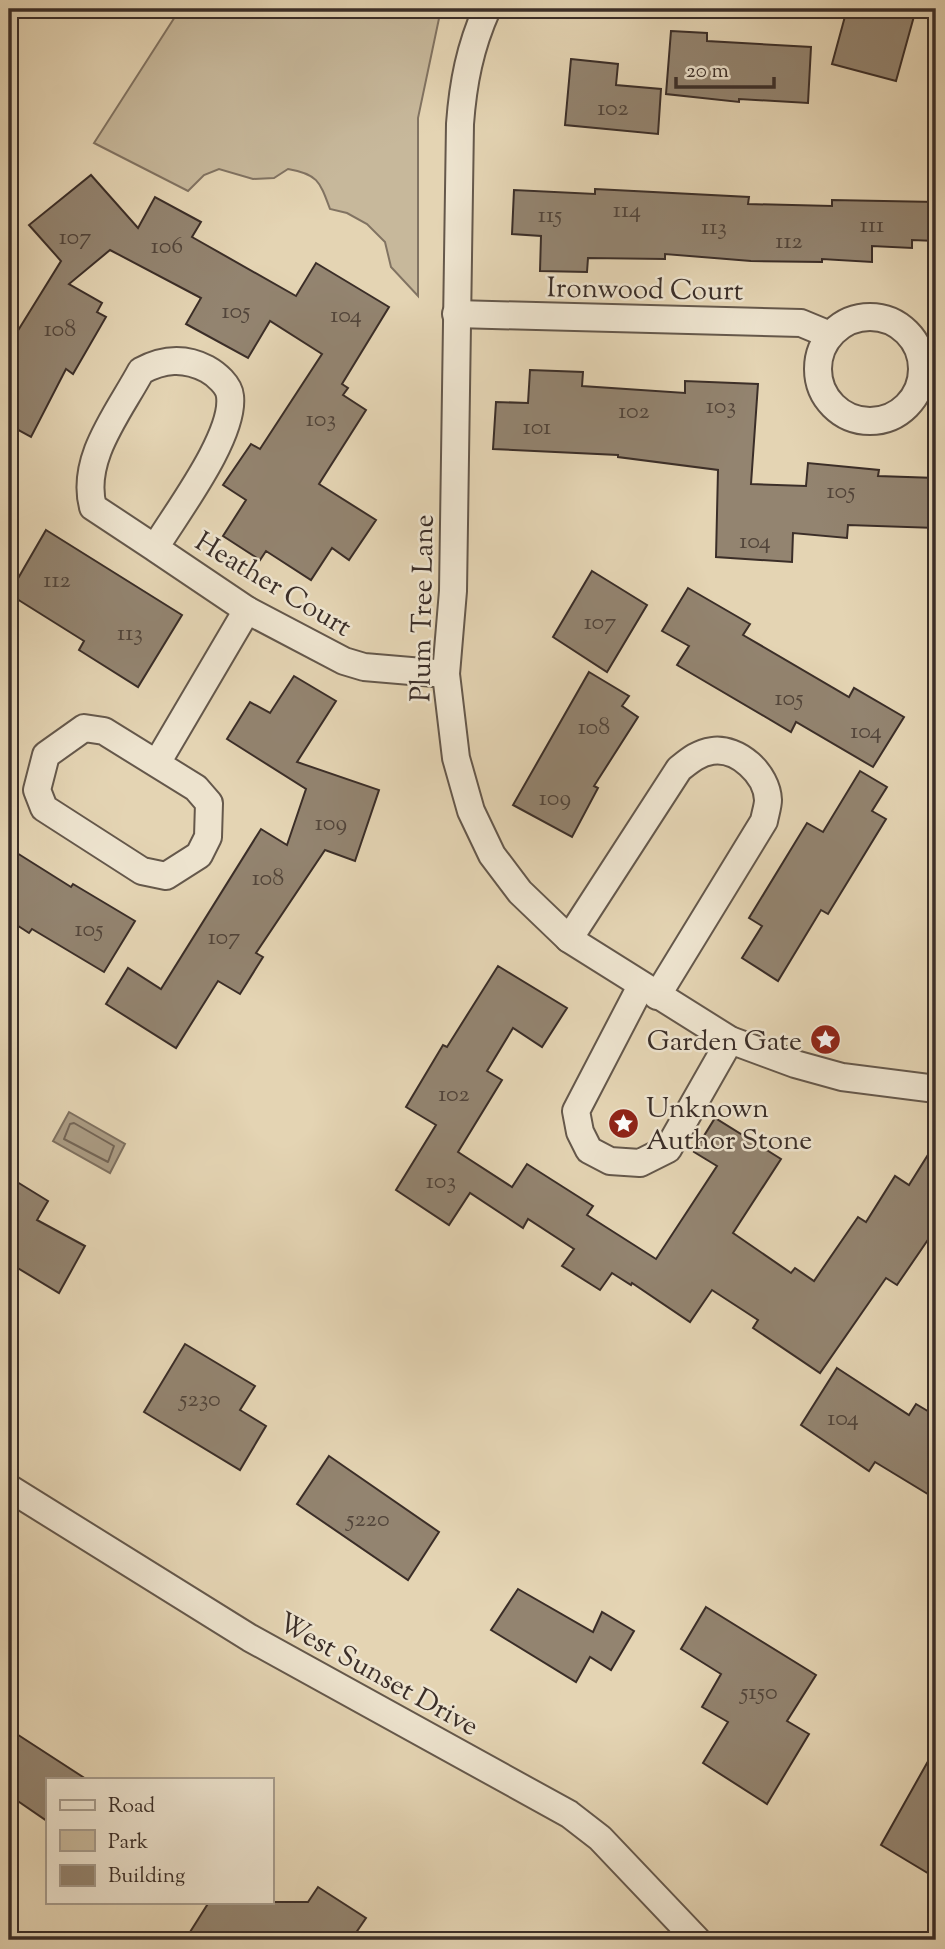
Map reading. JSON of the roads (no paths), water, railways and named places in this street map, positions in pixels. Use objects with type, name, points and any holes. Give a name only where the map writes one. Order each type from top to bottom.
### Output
[{"type":"street","name":"Plum Tree Lane","points":[[487,9],[473,40],[463,87],[456,314],[453,591],[446,674],[456,758],[471,811],[492,855],[513,883],[569,939],[730,1040],[795,1064],[842,1077],[936,1089]]},
{"type":"street","name":"Ironwood Court","points":[[456,314],[802,323],[830,335]]},
{"type":"street","name":"Heather Court","points":[[155,548],[222,439],[229,416],[230,394],[216,374],[194,362],[177,360],[155,363],[141,371],[90,466],[88,488],[93,507],[247,610],[344,662],[364,667],[446,674]]},
{"type":"street","points":[[157,763],[247,610]]},
{"type":"street","points":[[84,728],[104,731],[157,763],[196,788],[209,803],[211,816],[208,837],[199,855],[166,876],[142,871],[59,818],[44,808],[37,790],[46,755],[84,728]]},
{"type":"street","points":[[569,939],[679,769],[695,756],[714,750],[750,763],[762,779],[768,800],[764,821],[649,991],[576,1111],[580,1132],[589,1150],[610,1161],[639,1163],[668,1149],[730,1040]]},
{"type":"street","name":"West Sunset Drive","points":[[9,1488],[250,1638],[569,1814],[600,1838],[697,1940]]},
{"type":"water","points":[[69,1112],[125,1144],[110,1173],[53,1141]]},
{"type":"place","name":"Garden Gate","points":[[825,1040]]},
{"type":"place","name":"Unknown Author Stone","points":[[623,1123]]}]
